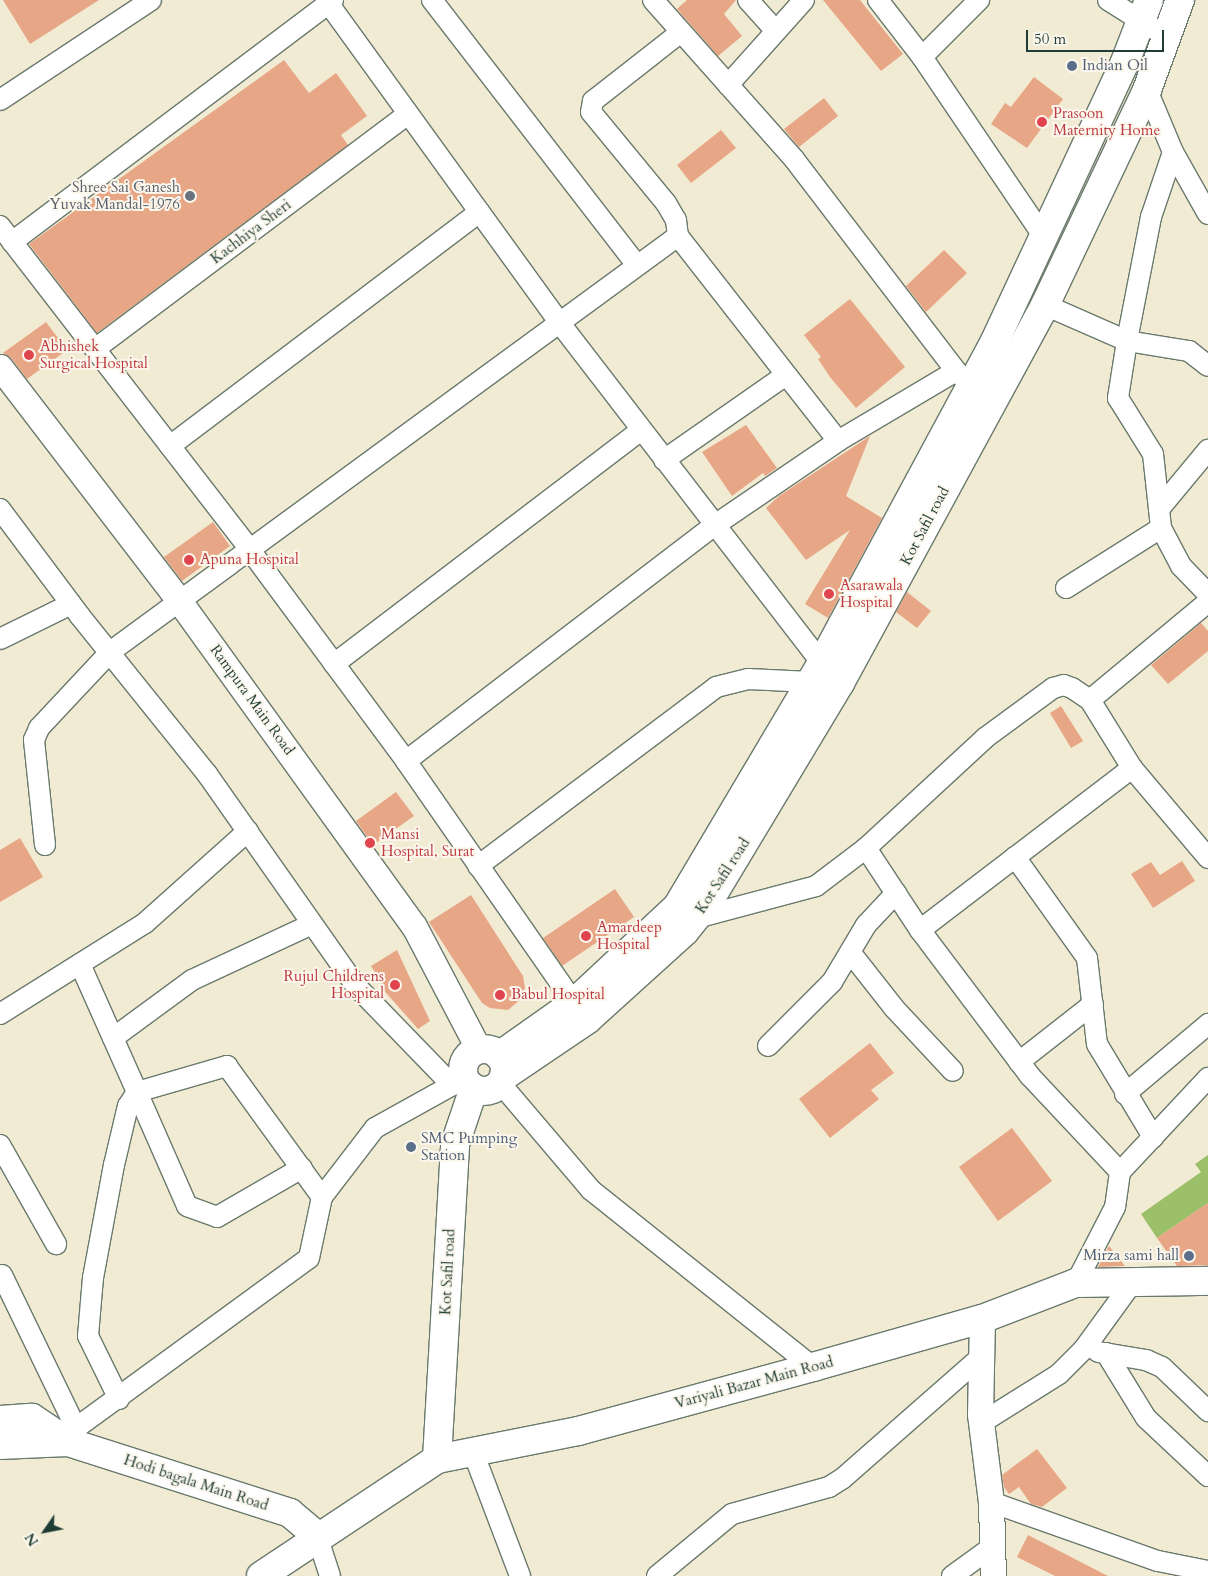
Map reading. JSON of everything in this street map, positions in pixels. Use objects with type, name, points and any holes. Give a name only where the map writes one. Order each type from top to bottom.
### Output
[{"type":"main road","name":"Kot Safil road","points":[[496,1066],[574,1003],[677,907],[824,677],[991,404],[1045,305],[1147,90],[1180,0]]},
{"type":"main road","name":"Kot Safil road","points":[[437,1459],[455,1144],[467,1057],[496,1066],[587,1020],[696,918],[824,677],[963,378],[1044,237],[1145,10]]},
{"type":"main road","points":[[464,1084],[488,1090],[496,1066]]},
{"type":"main road","name":"Variyali Bazar Main Road","points":[[261,1576],[317,1536],[437,1459],[578,1431],[813,1367],[982,1319],[1076,1283],[1208,1281]]},
{"type":"main road","name":"Hodi bagala Main Road","points":[[0,1420],[32,1418],[72,1435],[290,1513],[317,1536]]},
{"type":"main road","name":"Hodi bagala Main Road","points":[[0,1445],[72,1435]]},
{"type":"street","points":[[432,0],[636,265]]},
{"type":"street","points":[[653,0],[794,159],[963,378],[991,404]]},
{"type":"street","points":[[748,0],[775,30]]},
{"type":"street","points":[[728,85],[775,30],[804,0]]},
{"type":"street","points":[[878,0],[922,57],[1044,237]]},
{"type":"street","points":[[922,57],[979,0]]},
{"type":"street","points":[[1108,0],[1145,10],[1167,37]]},
{"type":"street","points":[[12,242],[329,1],[407,115],[558,322],[715,525],[824,677]]},
{"type":"street","points":[[0,100],[138,4]]},
{"type":"street","points":[[682,32],[593,100],[591,112],[666,203],[676,220],[678,236],[838,441]]},
{"type":"street","points":[[1147,90],[1173,152],[1208,214]]},
{"type":"street","name":"Kachhiya Sheri","points":[[95,349],[407,115]]},
{"type":"street","points":[[1173,152],[1151,217],[1118,398],[1153,454],[1160,519],[1180,566],[1208,594]]},
{"type":"street","points":[[170,446],[479,212]]},
{"type":"street","points":[[0,226],[250,550],[406,761],[574,1003]]},
{"type":"street","points":[[45,845],[34,740],[38,728],[110,652],[558,322],[678,236]]},
{"type":"street","points":[[1045,305],[1127,341],[1189,351],[1208,366]]},
{"type":"street","name":"Rampura Main Road","points":[[0,367],[180,602],[414,926],[496,1066]]},
{"type":"street","points":[[664,460],[786,375]]},
{"type":"street","points":[[406,761],[715,525],[838,441],[963,378]]},
{"type":"street","points":[[334,664],[641,430]]},
{"type":"street","points":[[1066,588],[1160,519],[1208,450]]},
{"type":"street","points":[[0,509],[71,604],[208,774],[356,986],[464,1084],[375,1128],[322,1197],[309,1258],[72,1435],[2,1275]]},
{"type":"street","points":[[1090,700],[1208,602]]},
{"type":"street","points":[[0,640],[71,604]]},
{"type":"street","points":[[478,866],[716,687],[748,679],[824,677]]},
{"type":"street","points":[[696,918],[803,892],[831,877],[866,848],[985,738],[1054,688],[1064,685],[1090,700],[1132,768],[1208,858]]},
{"type":"street","points":[[920,930],[1132,768]]},
{"type":"street","points":[[0,1014],[146,923],[248,831]]},
{"type":"street","points":[[866,848],[920,930],[1019,1062],[1120,1172]]},
{"type":"street","points":[[1015,857],[1083,950],[1090,967],[1097,1044],[1125,1094],[1153,1137]]},
{"type":"street","points":[[768,1046],[832,982],[866,925],[896,893]]},
{"type":"street","points":[[113,1038],[192,980],[312,924]]},
{"type":"street","points":[[850,952],[894,1008],[953,1070]]},
{"type":"street","points":[[80,964],[186,1206],[217,1217],[302,1168]]},
{"type":"street","points":[[1019,1062],[1093,1004]]},
{"type":"street","points":[[1125,1094],[1208,1024]]},
{"type":"street","points":[[119,1399],[88,1336],[93,1278],[114,1165],[128,1106],[137,1092],[227,1066],[322,1197]]},
{"type":"street","points":[[496,1066],[591,1190],[813,1367]]},
{"type":"street","points":[[1076,1283],[1115,1207],[1120,1172],[1208,1078]]},
{"type":"street","points":[[0,1145],[56,1244]]},
{"type":"street","points":[[981,1423],[1049,1382],[1084,1349],[1132,1283]]},
{"type":"street","points":[[982,1319],[981,1423],[990,1502],[993,1576]]},
{"type":"street","points":[[1084,1349],[1146,1360],[1162,1367],[1208,1411]]},
{"type":"street","points":[[1106,1353],[1146,1418],[1208,1476]]},
{"type":"street","points":[[656,1576],[732,1514],[829,1487],[842,1479],[981,1356]]},
{"type":"street","points":[[473,1452],[520,1576]]},
{"type":"street","points":[[990,1502],[1158,1561],[1208,1571]]},
{"type":"street","points":[[317,1536],[330,1576]]},
{"type":"street","points":[[952,1576],[991,1548]]},
{"type":"green space","points":[[1208,1155],[1208,1203],[1157,1238],[1141,1214],[1201,1172],[1195,1164]]},
{"type":"building","points":[[3,0],[99,0],[30,44]]},
{"type":"building","points":[[687,0],[736,0],[724,14],[742,36],[718,56],[677,9]]},
{"type":"building","points":[[823,0],[860,0],[903,54],[881,71]]},
{"type":"building","name":"Shree Sai Ganesh Yuvak Mandal-1976","points":[[284,60],[309,93],[336,73],[367,116],[341,135],[348,145],[97,333],[29,244]]},
{"type":"building","points":[[1034,77],[1063,99],[1027,148],[991,124],[1005,103],[1011,107]]},
{"type":"building","points":[[824,98],[838,116],[799,147],[784,129]]},
{"type":"building","points":[[721,130],[736,148],[691,183],[677,165]]},
{"type":"building","points":[[944,250],[967,273],[926,312],[906,286]]},
{"type":"building","points":[[850,299],[905,367],[856,408],[830,377],[818,359],[821,357],[804,335]]},
{"type":"building","points":[[46,322],[67,350],[27,379],[11,358],[3,353]]},
{"type":"building","points":[[746,425],[777,468],[765,476],[763,473],[732,496],[702,452]]},
{"type":"building","points":[[870,436],[846,496],[882,518],[828,618],[805,604],[850,530],[806,560],[766,508],[779,496]]},
{"type":"building","points":[[213,522],[230,546],[182,581],[164,557]]},
{"type":"building","points":[[907,592],[931,611],[917,628],[896,612]]},
{"type":"building","points":[[1201,623],[1208,631],[1208,651],[1168,684],[1151,665]]},
{"type":"building","points":[[1061,706],[1083,741],[1071,748],[1050,713]]},
{"type":"building","points":[[396,792],[414,816],[373,845],[356,821]]},
{"type":"building","points":[[20,838],[43,877],[0,902],[0,850]]},
{"type":"building","points":[[1182,861],[1195,881],[1153,908],[1131,874],[1151,862],[1160,875]]},
{"type":"building","points":[[615,889],[634,917],[562,966],[543,938]]},
{"type":"building","points":[[471,895],[523,976],[525,988],[521,999],[508,1010],[490,1008],[482,1003],[429,922]]},
{"type":"building","points":[[397,950],[430,1021],[418,1029],[380,986],[382,983],[371,966]]},
{"type":"building","points":[[870,1043],[894,1073],[871,1090],[879,1099],[830,1138],[799,1099]]},
{"type":"building","points":[[1012,1128],[1052,1181],[998,1221],[959,1167]]},
{"type":"building","name":"Mirza sami hall","points":[[1208,1203],[1208,1265],[1177,1266],[1157,1238]]},
{"type":"building","points":[[1109,1246],[1125,1266],[1098,1267]]},
{"type":"building","points":[[1037,1449],[1067,1488],[1042,1507],[1031,1504],[1019,1487],[1009,1494],[1004,1487],[1002,1475]]},
{"type":"building","points":[[1028,1535],[1108,1576],[1055,1576],[1017,1557]]},
{"type":"place","name":"Indian Oil","points":[[1072,66]]},
{"type":"place","name":"Prasoon Maternity Home","points":[[1042,122]]},
{"type":"place","name":"Shree Sai Ganesh Yuvak Mandal-1976","points":[[190,196]]},
{"type":"place","name":"Abhishek Surgical Hospital","points":[[29,355]]},
{"type":"place","name":"Apuna Hospital","points":[[189,560]]},
{"type":"place","name":"Asarawala Hospital","points":[[829,594]]},
{"type":"place","name":"Mansi Hospital, Surat","points":[[370,843]]},
{"type":"place","name":"Amardeep Hospital","points":[[586,936]]},
{"type":"place","name":"Rujul Childrens Hospital","points":[[395,985]]},
{"type":"place","name":"Babul Hospital","points":[[500,995]]},
{"type":"place","name":"SMC Pumping Station","points":[[411,1147]]},
{"type":"place","name":"Mirza sami hall","points":[[1189,1256]]}]
